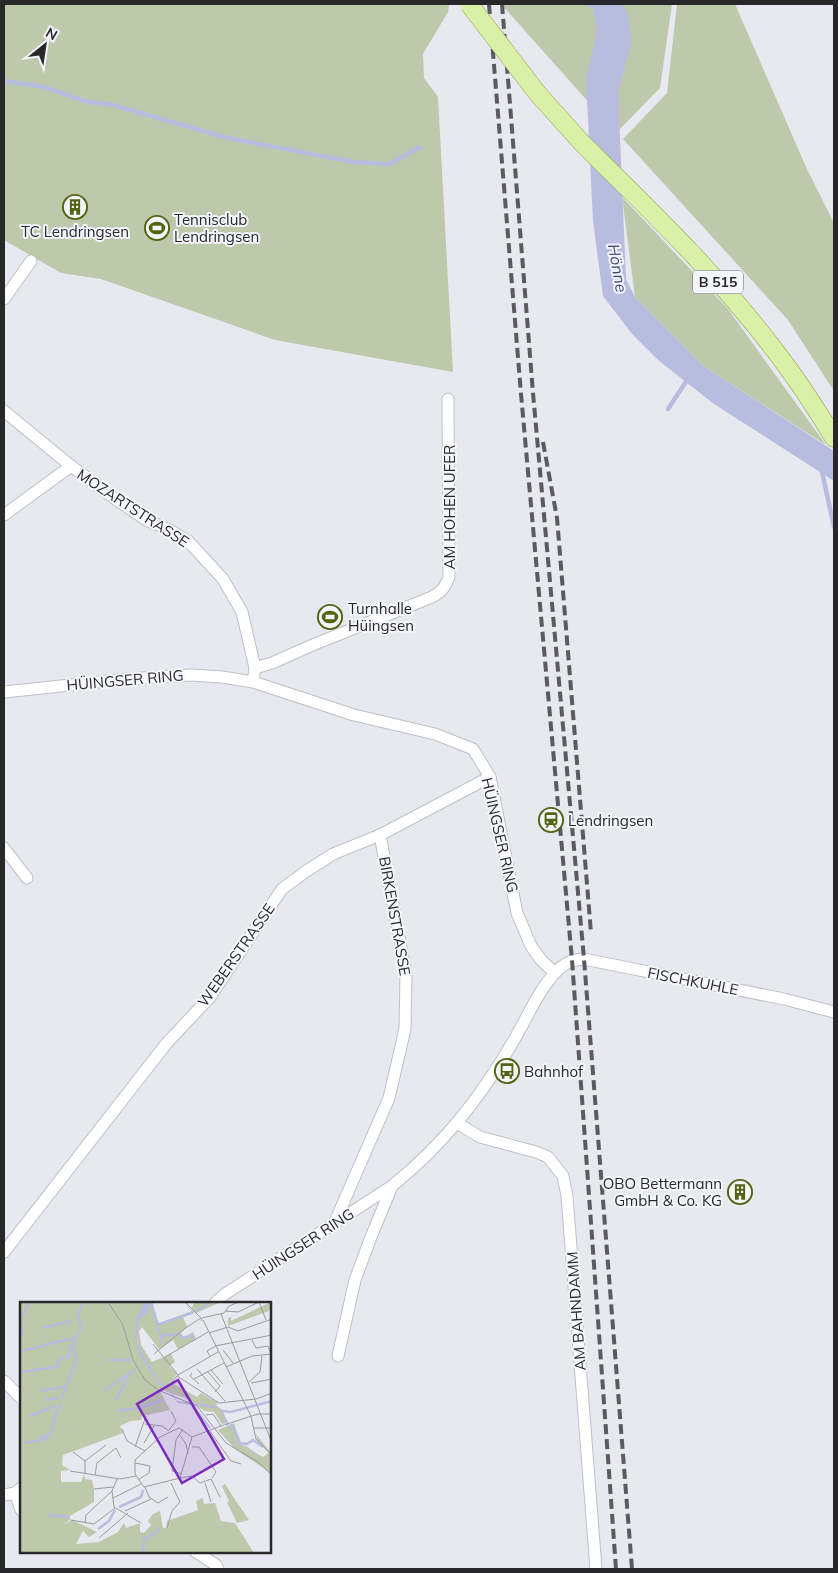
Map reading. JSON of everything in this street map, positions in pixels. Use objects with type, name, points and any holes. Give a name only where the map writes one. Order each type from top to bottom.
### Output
[{"type":"main road","name":"B 515","points":[[470,4],[538,94],[582,143],[680,240],[738,305],[779,356],[834,438]]},
{"type":"street","points":[[4,299],[32,261]]},
{"type":"street","name":"AM HOHEN UFER","points":[[255,668],[272,663],[432,597],[445,588],[449,577],[448,399]]},
{"type":"street","name":"MOZARTSTRASSE","points":[[4,411],[71,466],[114,498],[148,521],[168,529],[188,541],[223,580],[242,612],[255,668],[253,682]]},
{"type":"street","name":"MOZARTSTRASSE","points":[[4,515],[71,466]]},
{"type":"street","name":"HÜINGSER RING","points":[[4,692],[191,674],[253,682],[354,715],[436,734],[473,749],[490,777],[517,913],[531,946],[541,960],[555,973],[491,1076],[457,1123],[418,1165],[392,1186],[232,1289],[216,1302]]},
{"type":"street","name":"WEBERSTRASSE","points":[[4,1252],[166,1044],[210,997],[282,889],[333,854],[380,835],[490,777]]},
{"type":"street","name":"BIRKENSTRASSE","points":[[334,1224],[389,1098],[405,1029],[406,974],[380,835]]},
{"type":"street","points":[[4,848],[27,878]]},
{"type":"street","name":"FISCHKUHLE","points":[[555,973],[572,960],[584,959],[784,999],[834,1012]]},
{"type":"street","name":"AM BAHNDAMM","points":[[457,1123],[480,1137],[536,1152],[548,1158],[563,1176],[567,1196],[596,1569]]},
{"type":"street","name":"HÜINGSER RING","points":[[338,1356],[355,1280],[392,1186]]},
{"type":"street","points":[[4,1381],[20,1397]]},
{"type":"street","points":[[13,1492],[20,1508]]},
{"type":"street","points":[[198,1553],[216,1565],[218,1569]]},
{"type":"green space","points":[[4,4],[449,4],[448,12],[423,54],[424,78],[438,97],[453,372],[275,340],[101,279],[61,273],[4,240]]},
{"type":"green space","points":[[501,4],[672,4],[660,88],[616,133]]},
{"type":"green space","points":[[677,4],[735,4],[806,167],[834,223],[834,391],[788,320],[623,139],[667,93]]},
{"type":"green space","points":[[622,197],[728,309],[826,445],[703,366],[635,297]]},
{"type":"water","name":"Hönne","points":[[583,4],[622,4],[628,13],[632,42],[618,91],[626,279],[635,297],[703,366],[834,451],[834,481],[714,404],[658,360],[632,334],[603,296],[593,221],[586,79],[597,31],[593,9]]},
{"type":"waterway","points":[[4,81],[44,87],[87,102],[109,104],[228,138],[354,162],[389,164],[420,147]]},
{"type":"waterway","points":[[668,409],[689,377]]},
{"type":"waterway","points":[[821,467],[834,527]]},
{"type":"railway","points":[[489,4],[521,394],[572,960],[616,1569]]},
{"type":"railway","points":[[502,4],[533,393],[584,959],[632,1569]]},
{"type":"railway","points":[[543,442],[557,518],[591,933]]},
{"type":"place","name":"TC Lendringsen","points":[[75,207]]},
{"type":"place","name":"Tennisclub Lendringsen","points":[[157,228]]},
{"type":"place","name":"Turnhalle Hüingsen","points":[[330,617]]},
{"type":"place","name":"Lendringsen","points":[[551,820]]},
{"type":"place","name":"Bahnhof","points":[[507,1071]]},
{"type":"place","name":"OBO Bettermann GmbH & Co. KG","points":[[740,1192]]}]
